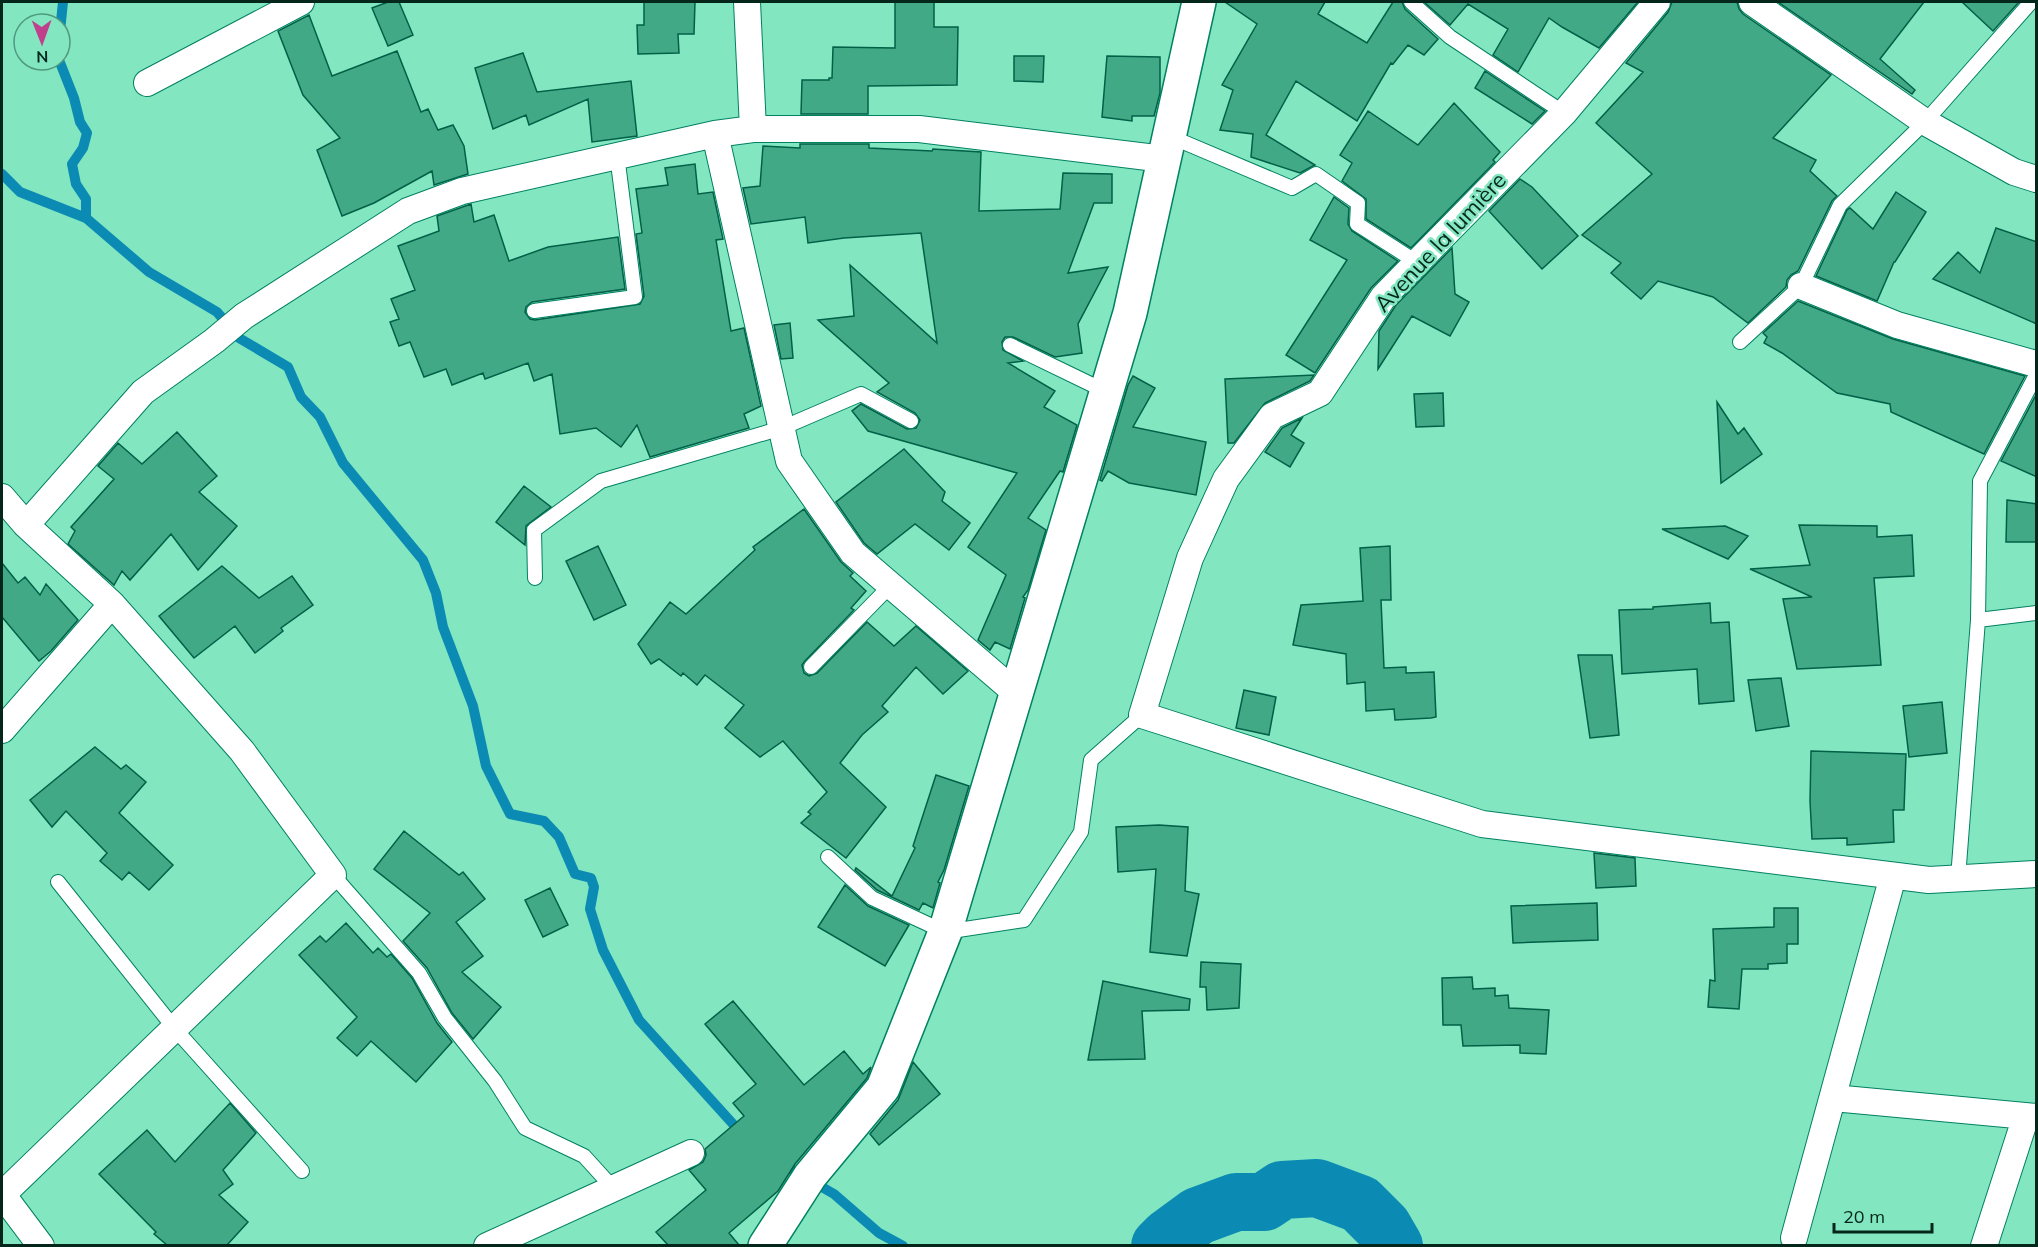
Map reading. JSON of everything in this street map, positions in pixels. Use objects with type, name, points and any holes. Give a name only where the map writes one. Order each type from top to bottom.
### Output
[{"type":"street","points":[[147,83],[301,2]]},
{"type":"street","points":[[747,2],[753,129]]},
{"type":"street","points":[[765,1245],[810,1176],[883,1088],[945,932],[1130,313],[1199,2]]},
{"type":"street","name":"Avenue la lumière","points":[[1142,715],[1190,558],[1227,479],[1272,416],[1320,393],[1384,296],[1564,113],[1657,2]]},
{"type":"street","points":[[1752,2],[1925,122],[2014,172],[2037,179]]},
{"type":"street","points":[[26,525],[143,392],[214,341],[244,316],[408,212],[462,190],[715,134],[753,129],[919,129],[1167,147]]},
{"type":"street","points":[[715,134],[789,462],[853,553],[1016,693]]},
{"type":"street","points":[[1800,286],[1897,325],[2037,364]]},
{"type":"street","points":[[2,497],[26,525],[112,604],[243,751],[333,876],[2,1195],[40,1245]]},
{"type":"street","points":[[2,730],[112,604]]},
{"type":"street","points":[[1142,715],[1482,824],[1929,880],[2037,874]]},
{"type":"street","points":[[1794,1238],[1893,876]]},
{"type":"street","points":[[1833,1098],[2031,1116],[1984,1245]]},
{"type":"street","points":[[487,1245],[691,1154]]},
{"type":"lane","points":[[1411,2],[1450,37],[1564,113]]},
{"type":"lane","points":[[1740,342],[1800,286],[1840,205],[1925,122],[2031,2]]},
{"type":"lane","points":[[1167,147],[1293,188],[1316,174],[1358,204],[1357,224],[1418,263]]},
{"type":"lane","points":[[534,311],[634,297],[617,156]]},
{"type":"lane","points":[[1010,345],[1107,392]]},
{"type":"lane","points":[[1958,878],[1978,620],[1980,481],[2037,375]]},
{"type":"lane","points":[[535,578],[534,530],[601,482],[782,428],[861,394],[911,421]]},
{"type":"lane","points":[[811,667],[891,585]]},
{"type":"lane","points":[[1978,620],[2037,613]]},
{"type":"lane","points":[[828,857],[872,898],[945,932],[1024,920],[1081,832],[1091,760],[1142,715]]},
{"type":"lane","points":[[333,876],[419,973],[445,1018],[495,1081],[525,1128],[584,1156],[613,1188]]},
{"type":"lane","points":[[58,882],[175,1029],[302,1171]]},
{"type":"building","points":[[388,2],[399,2],[413,35],[388,46],[372,8]]},
{"type":"building","points":[[644,2],[695,2],[694,34],[678,34],[679,53],[638,54],[637,25],[644,25]]},
{"type":"building","points":[[895,2],[934,2],[934,27],[958,27],[957,85],[868,86],[868,114],[801,114],[802,80],[832,78],[833,47],[895,48]]},
{"type":"building","points":[[1225,2],[1325,2],[1318,14],[1367,43],[1393,2],[1402,2],[1405,9],[1438,39],[1424,55],[1408,45],[1393,64],[1391,63],[1357,121],[1296,81],[1266,135],[1315,165],[1300,173],[1251,157],[1253,134],[1220,130],[1233,90],[1222,85],[1257,24]]},
{"type":"building","points":[[1424,2],[1638,2],[1599,48],[1549,18],[1518,72],[1493,55],[1508,29],[1468,4],[1450,25]]},
{"type":"building","points":[[1672,2],[1737,2],[1743,14],[1831,75],[1773,138],[1816,160],[1810,171],[1837,196],[1832,201],[1798,271],[1787,280],[1786,287],[1748,323],[1713,297],[1658,281],[1641,299],[1611,273],[1621,263],[1582,235],[1652,174],[1596,123],[1643,72],[1626,63],[1668,12]]},
{"type":"building","points":[[1778,2],[1924,2],[1880,59],[1915,90],[1912,94]]},
{"type":"building","points":[[1962,2],[2019,2],[1993,31]]},
{"type":"building","points":[[309,15],[332,76],[397,51],[421,112],[428,109],[438,130],[453,125],[464,146],[468,174],[434,185],[432,171],[374,203],[342,216],[317,150],[340,138],[303,95],[278,31]]},
{"type":"building","points":[[523,53],[537,92],[631,81],[637,136],[592,142],[588,99],[529,125],[526,115],[493,129],[475,68]]},
{"type":"building","points":[[1014,56],[1044,56],[1043,82],[1014,81]]},
{"type":"building","points":[[1107,56],[1160,57],[1160,93],[1154,116],[1132,116],[1132,121],[1102,117]]},
{"type":"building","points":[[1485,71],[1545,111],[1532,124],[1475,88]]},
{"type":"building","points":[[1454,103],[1500,152],[1493,160],[1495,162],[1411,248],[1366,219],[1366,199],[1342,181],[1352,163],[1340,155],[1368,111],[1418,145]]},
{"type":"building","points":[[800,144],[869,144],[869,148],[981,152],[979,211],[1060,209],[1063,173],[1112,174],[1112,203],[1094,203],[1068,273],[1108,267],[1078,324],[1082,353],[1055,357],[1013,337],[1005,337],[1002,342],[1003,350],[1023,361],[1008,363],[1055,391],[1044,407],[1077,425],[1063,472],[1060,471],[1028,518],[1046,530],[1028,590],[1023,597],[1025,598],[1010,649],[995,642],[990,650],[978,640],[1006,575],[968,547],[1017,473],[868,431],[852,411],[861,404],[907,429],[916,428],[920,420],[915,413],[877,392],[889,383],[818,320],[854,316],[850,265],[937,343],[921,233],[844,238],[808,243],[805,217],[751,224],[743,188],[760,186],[763,146],[800,148]]},
{"type":"building","points":[[695,164],[698,194],[713,192],[723,239],[716,240],[731,331],[744,328],[761,406],[744,414],[749,428],[650,457],[637,425],[621,447],[596,428],[560,434],[552,374],[534,381],[528,363],[485,379],[483,373],[452,385],[446,369],[424,377],[410,342],[399,346],[390,322],[399,319],[391,299],[415,290],[398,246],[439,231],[437,216],[471,204],[474,222],[494,215],[509,261],[548,247],[618,237],[625,289],[532,302],[526,307],[525,312],[530,319],[640,304],[644,296],[636,234],[642,233],[636,189],[668,185],[665,168]]},
{"type":"building","points":[[1520,179],[1532,187],[1578,236],[1542,269],[1489,211]]},
{"type":"building","points":[[1896,192],[1926,212],[1894,262],[1877,301],[1816,276],[1847,210],[1850,208],[1873,229]]},
{"type":"building","points":[[1334,197],[1349,208],[1348,224],[1352,231],[1398,261],[1371,288],[1315,373],[1286,355],[1347,260],[1310,240]]},
{"type":"building","points":[[1996,228],[2037,242],[2037,324],[1933,279],[1958,252],[1980,273]]},
{"type":"building","points":[[1452,248],[1455,294],[1469,302],[1450,336],[1412,316],[1378,369],[1379,331],[1396,305]]},
{"type":"building","points":[[1798,301],[1893,339],[2025,376],[1984,454],[1891,412],[1890,404],[1837,393],[1782,353],[1764,343],[1767,337],[1763,333]]},
{"type":"building","points":[[790,323],[793,358],[781,359],[774,325]]},
{"type":"building","points":[[1314,375],[1310,381],[1265,403],[1234,443],[1228,443],[1225,379]]},
{"type":"building","points":[[1133,376],[1155,388],[1133,427],[1206,442],[1196,495],[1129,483],[1108,471],[1102,481],[1100,480],[1128,385]]},
{"type":"building","points":[[1443,393],[1444,426],[1416,427],[1414,394]]},
{"type":"building","points":[[2037,393],[2037,477],[2001,461]]},
{"type":"building","points":[[1717,402],[1738,434],[1744,428],[1762,454],[1721,483]]},
{"type":"building","points":[[1302,418],[1291,435],[1304,443],[1290,467],[1265,452],[1282,428]]},
{"type":"building","points":[[177,432],[217,476],[199,492],[237,526],[198,570],[171,534],[130,580],[122,571],[114,585],[68,544],[75,531],[71,527],[114,479],[98,466],[118,443],[142,464]]},
{"type":"building","points":[[904,449],[945,492],[942,501],[970,523],[949,550],[915,524],[877,554],[864,543],[836,502]]},
{"type":"building","points":[[524,486],[551,507],[526,526],[525,545],[496,522]]},
{"type":"building","points":[[2007,500],[2037,504],[2037,542],[2006,542]]},
{"type":"building","points":[[804,509],[841,562],[853,573],[850,576],[866,591],[851,608],[854,610],[805,661],[802,665],[804,673],[809,676],[817,673],[867,622],[894,646],[916,626],[968,671],[943,694],[916,667],[882,706],[888,712],[862,735],[840,763],[886,807],[846,858],[801,823],[811,814],[808,812],[827,792],[783,741],[760,757],[725,728],[744,705],[705,675],[697,685],[683,673],[681,676],[659,659],[651,664],[638,644],[670,602],[686,614],[755,550],[753,547]]},
{"type":"building","points":[[1799,525],[1877,526],[1877,537],[1912,535],[1914,576],[1874,578],[1881,665],[1797,669],[1783,599],[1812,597],[1750,569],[1810,565]]},
{"type":"building","points":[[1725,526],[1748,536],[1728,559],[1662,529]]},
{"type":"building","points":[[598,546],[626,605],[594,620],[566,561]]},
{"type":"building","points":[[1390,546],[1391,600],[1381,600],[1384,668],[1406,667],[1406,673],[1434,672],[1436,717],[1395,720],[1394,709],[1366,711],[1365,682],[1347,684],[1346,654],[1293,645],[1301,605],[1363,601],[1360,548]]},
{"type":"building","points":[[2,563],[18,583],[25,577],[40,595],[46,584],[78,620],[51,651],[39,661],[2,617]]},
{"type":"building","points":[[222,566],[259,598],[292,576],[313,605],[281,628],[283,631],[255,653],[235,626],[194,658],[159,616]]},
{"type":"building","points":[[1710,603],[1711,623],[1729,622],[1734,701],[1699,704],[1697,669],[1622,674],[1619,610]]},
{"type":"building","points":[[1578,655],[1612,655],[1619,735],[1590,738]]},
{"type":"building","points":[[1781,678],[1789,726],[1756,731],[1748,680]]},
{"type":"building","points":[[1244,690],[1276,697],[1269,735],[1236,728]]},
{"type":"building","points":[[1942,702],[1947,753],[1909,757],[1903,706]]},
{"type":"building","points":[[95,747],[121,769],[126,765],[146,782],[119,813],[173,865],[149,890],[129,872],[122,880],[100,861],[107,853],[66,811],[52,827],[30,800]]},
{"type":"building","points":[[1811,751],[1906,754],[1904,810],[1893,810],[1894,842],[1847,845],[1847,838],[1812,839]]},
{"type":"building","points":[[936,775],[969,786],[944,870],[938,882],[940,883],[933,908],[923,903],[919,910],[877,890],[855,870],[856,868],[892,896],[915,848],[913,846]]},
{"type":"building","points":[[1159,825],[1188,827],[1185,891],[1199,894],[1187,956],[1150,952],[1156,869],[1118,872],[1116,827]]},
{"type":"building","points":[[404,831],[459,875],[463,872],[485,899],[456,922],[483,956],[462,972],[501,1007],[473,1039],[452,1013],[427,968],[403,941],[430,913],[374,869]]},
{"type":"building","points":[[1594,853],[1635,858],[1636,886],[1596,888]]},
{"type":"building","points":[[845,885],[868,906],[909,925],[885,966],[818,927]]},
{"type":"building","points":[[550,888],[568,925],[543,937],[525,900]]},
{"type":"building","points":[[1597,903],[1598,940],[1513,943],[1511,906]]},
{"type":"building","points":[[1774,908],[1798,908],[1798,944],[1787,944],[1787,963],[1768,964],[1768,969],[1742,969],[1739,1009],[1708,1007],[1710,980],[1715,981],[1713,929],[1774,927]]},
{"type":"building","points":[[346,923],[373,953],[378,948],[387,957],[391,954],[412,978],[437,1023],[452,1042],[416,1082],[371,1041],[357,1056],[337,1038],[357,1017],[299,955],[320,936],[326,942]]},
{"type":"building","points":[[1201,962],[1241,964],[1239,1008],[1207,1010],[1206,987],[1200,987]]},
{"type":"building","points":[[1472,977],[1473,989],[1495,988],[1495,996],[1508,995],[1509,1008],[1549,1010],[1546,1054],[1520,1053],[1520,1045],[1463,1046],[1461,1025],[1443,1025],[1442,978]]},
{"type":"building","points":[[1103,981],[1190,999],[1189,1010],[1142,1011],[1145,1059],[1088,1060]]},
{"type":"building","points":[[733,1001],[804,1085],[844,1051],[863,1074],[871,1067],[867,1078],[795,1164],[778,1191],[729,1233],[739,1245],[668,1245],[656,1232],[706,1190],[689,1170],[703,1162],[706,1155],[705,1149],[744,1116],[733,1103],[756,1084],[705,1024]]},
{"type":"building","points":[[913,1062],[940,1094],[879,1145],[870,1134],[898,1100]]},
{"type":"building","points":[[230,1103],[256,1133],[223,1170],[233,1184],[219,1195],[248,1222],[227,1245],[167,1245],[99,1174],[147,1130],[175,1162]]},
{"type":"waterway","points":[[62,12],[63,2]]},
{"type":"waterway","points":[[64,72],[80,122],[87,133],[83,148],[72,164],[76,184],[86,199],[86,218]]},
{"type":"waterway","points":[[2,174],[20,192],[86,218],[149,272],[217,312],[239,338],[288,367],[301,397],[320,417],[343,463],[423,560],[436,593],[443,627],[473,706],[486,766],[510,814],[544,821],[559,837],[575,874],[591,878],[594,887],[590,909],[603,950],[639,1020],[742,1134]]},
{"type":"waterway","points":[[780,1163],[834,1194],[879,1233],[903,1246]]},
{"type":"waterway","points":[[1160,1246],[1198,1216],[1236,1202],[1264,1202],[1282,1190],[1317,1188],[1360,1204],[1383,1227],[1394,1246]]}]
